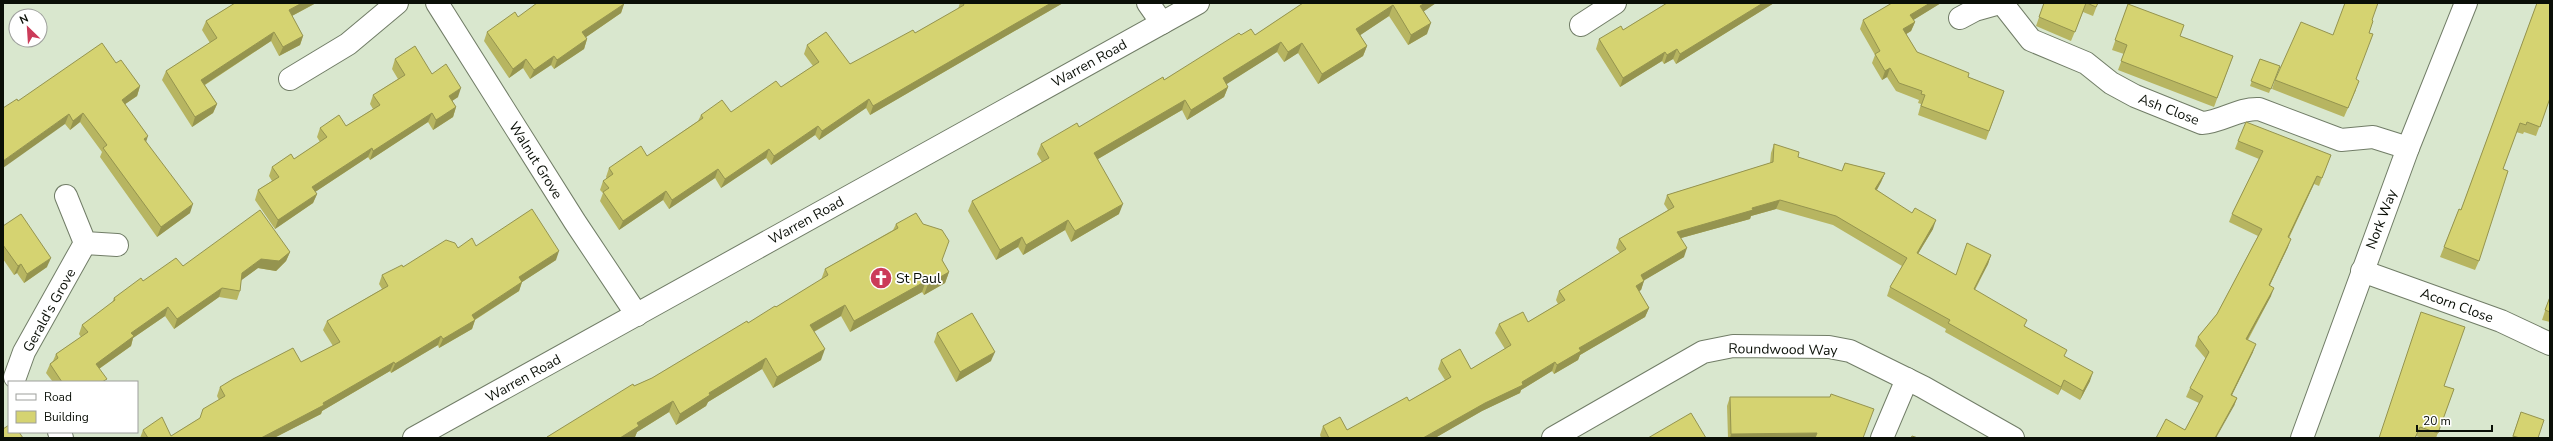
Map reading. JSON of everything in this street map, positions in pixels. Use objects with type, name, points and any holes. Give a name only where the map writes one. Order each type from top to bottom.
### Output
[{"type":"street","points":[[290,79],[348,44],[397,3]]},
{"type":"street","name":"Walnut Grove","points":[[437,3],[574,222],[637,315]]},
{"type":"street","points":[[1148,3],[1162,24]]},
{"type":"street","name":"Warren Road","points":[[414,438],[1198,3]]},
{"type":"street","points":[[1581,24],[1615,3]]},
{"type":"street","name":"Ash Close","points":[[1960,18],[1975,10],[2001,3],[2031,40],[2086,63],[2110,83],[2135,96],[2202,123],[2210,122],[2247,108],[2259,108],[2341,140],[2373,137],[2408,148]]},
{"type":"street","name":"Nork Way","points":[[2302,438],[2408,148],[2466,3]]},
{"type":"street","points":[[66,196],[85,243],[117,246]]},
{"type":"street","name":"Gerald's Grove","points":[[12,378],[24,352],[85,243]]},
{"type":"street","name":"Acorn Close","points":[[2362,271],[2501,321],[2550,344]]},
{"type":"street","name":"Roundwood Way","points":[[1553,438],[1703,352],[1733,346],[1829,347],[1850,351],[1907,379],[2013,438]]},
{"type":"street","points":[[1882,438],[1907,379]]},
{"type":"building","points":[[235,3],[302,3],[289,10],[303,36],[283,47],[274,32],[201,80],[217,104],[195,117],[166,71],[217,38],[206,21]]},
{"type":"building","points":[[537,3],[624,4],[582,32],[587,39],[557,60],[554,56],[534,70],[526,59],[513,69],[487,32],[515,12],[518,17]]},
{"type":"building","points":[[963,3],[1051,3],[873,106],[869,99],[822,131],[818,126],[774,156],[769,149],[725,179],[718,169],[672,200],[666,191],[623,221],[603,192],[609,188],[603,181],[613,174],[609,168],[641,146],[647,156],[703,118],[701,115],[722,100],[731,112],[776,81],[781,87],[819,62],[807,45],[826,32],[850,64],[913,30],[915,33],[964,5]]},
{"type":"building","points":[[1303,3],[1425,3],[1420,6],[1431,23],[1411,35],[1393,5],[1356,29],[1367,46],[1322,74],[1302,43],[1288,52],[1281,42],[1223,78],[1228,87],[1191,110],[1185,100],[1094,153],[1123,204],[1075,231],[1068,220],[1026,245],[1022,237],[1000,250],[972,201],[1049,158],[1041,144],[1077,123],[1079,127],[1163,77],[1164,80],[1239,33],[1241,35],[1251,29],[1255,35]]},
{"type":"building","points":[[1667,3],[1763,3],[1680,54],[1677,49],[1667,55],[1665,52],[1623,78],[1599,39],[1621,26],[1623,30]]},
{"type":"building","points":[[1892,3],[1930,3],[1910,15],[1915,22],[1903,29],[1917,52],[1969,73],[1968,77],[2004,91],[1989,131],[1921,106],[1925,95],[1921,94],[1922,91],[1899,83],[1890,68],[1885,71],[1875,54],[1880,51],[1863,20]]},
{"type":"building","points":[[2044,3],[2086,3],[2075,32],[2039,17]]},
{"type":"building","points":[[2087,3],[2098,3],[2096,7]]},
{"type":"building","points":[[2345,3],[2378,3],[2369,33],[2373,34],[2356,79],[2359,81],[2348,108],[2275,80],[2301,22],[2333,35]]},
{"type":"building","points":[[2537,3],[2550,3],[2550,98],[2540,127],[2527,122],[2526,125],[2520,123],[2503,169],[2508,171],[2479,261],[2444,247],[2459,209],[2461,210]]},
{"type":"building","points":[[2128,4],[2184,25],[2180,36],[2233,56],[2217,98],[2121,61],[2127,45],[2115,40]]},
{"type":"building","points":[[102,43],[116,63],[121,60],[140,86],[122,100],[148,136],[144,139],[193,204],[161,227],[103,148],[107,145],[83,113],[73,121],[69,114],[3,161],[3,108],[17,99],[18,101]]},
{"type":"building","points":[[415,46],[432,74],[446,64],[461,88],[449,96],[456,107],[436,120],[432,113],[373,151],[372,148],[312,187],[317,194],[278,220],[258,190],[279,177],[272,167],[291,154],[294,159],[327,137],[320,128],[339,115],[346,126],[380,105],[373,95],[405,75],[395,59]]},
{"type":"building","points":[[2260,59],[2280,66],[2271,89],[2251,81]]},
{"type":"building","points":[[2246,122],[2331,155],[2322,178],[2317,176],[2288,237],[2291,239],[2269,285],[2274,288],[2246,339],[2256,344],[2231,395],[2237,398],[2215,438],[2156,438],[2166,419],[2185,430],[2203,396],[2190,388],[2209,352],[2198,337],[2217,314],[2262,229],[2232,214],[2263,151],[2238,141]]},
{"type":"building","points":[[1774,144],[1799,152],[1798,157],[1842,171],[1845,163],[1885,173],[1875,189],[1912,213],[1915,208],[1936,220],[1917,253],[1956,275],[1967,243],[1991,255],[1974,289],[2027,320],[2024,326],[2067,350],[2064,356],[2093,372],[2083,391],[2064,380],[2061,387],[1948,323],[1950,320],[1890,287],[1907,258],[1836,216],[1780,200],[1752,208],[1753,210],[1677,232],[1687,248],[1641,275],[1644,281],[1636,286],[1649,308],[1579,348],[1581,351],[1557,365],[1555,362],[1522,382],[1523,385],[1485,403],[1423,438],[1329,438],[1323,426],[1340,417],[1347,430],[1407,397],[1409,401],[1451,377],[1441,360],[1460,349],[1471,369],[1511,345],[1499,324],[1523,312],[1528,322],[1565,300],[1559,291],[1626,249],[1619,239],[1674,207],[1667,195],[1773,162]]},
{"type":"building","points":[[532,209],[559,251],[519,277],[522,282],[472,315],[475,320],[443,339],[441,336],[395,364],[394,362],[323,403],[324,405],[261,438],[148,438],[143,430],[162,417],[171,436],[200,418],[203,409],[225,396],[220,387],[233,379],[293,348],[301,362],[340,342],[327,321],[388,286],[382,275],[402,265],[403,267],[446,240],[455,243],[458,248],[472,238],[476,246]]},
{"type":"building","points":[[260,210],[290,252],[279,261],[261,259],[242,273],[240,291],[222,288],[177,319],[168,307],[131,333],[134,336],[96,364],[107,379],[104,381],[61,381],[50,364],[58,358],[56,354],[88,332],[82,325],[141,278],[143,281],[176,258],[183,266]]},
{"type":"building","points":[[916,213],[923,224],[942,230],[949,241],[942,260],[949,272],[928,284],[926,281],[854,321],[845,305],[810,325],[825,349],[777,377],[766,358],[709,393],[710,395],[680,414],[673,401],[637,423],[639,426],[620,438],[547,437],[633,384],[634,386],[652,378],[747,321],[748,323],[775,306],[776,307],[828,275],[825,269],[898,228],[896,224]]},
{"type":"building","points":[[21,214],[51,258],[27,274],[21,264],[18,266],[3,245],[3,226]]},
{"type":"building","points":[[2550,297],[2550,312],[2545,310]]},
{"type":"building","points":[[2421,312],[2465,327],[2444,386],[2454,389],[2438,433],[2420,427],[2415,438],[2379,438]]},
{"type":"building","points":[[972,313],[995,352],[960,372],[937,333]]},
{"type":"building","points":[[1831,394],[1874,409],[1863,438],[1815,438],[1817,433],[1731,434],[1730,397],[1830,397]]},
{"type":"building","points":[[2521,412],[2544,420],[2538,438],[2520,438],[2513,436]]},
{"type":"building","points":[[1691,413],[1706,438],[1648,438]]},
{"type":"building","points":[[8,426],[8,433],[20,433],[23,438],[3,438],[3,429]]},
{"type":"place","name":"St Paul","points":[[881,278]]}]
